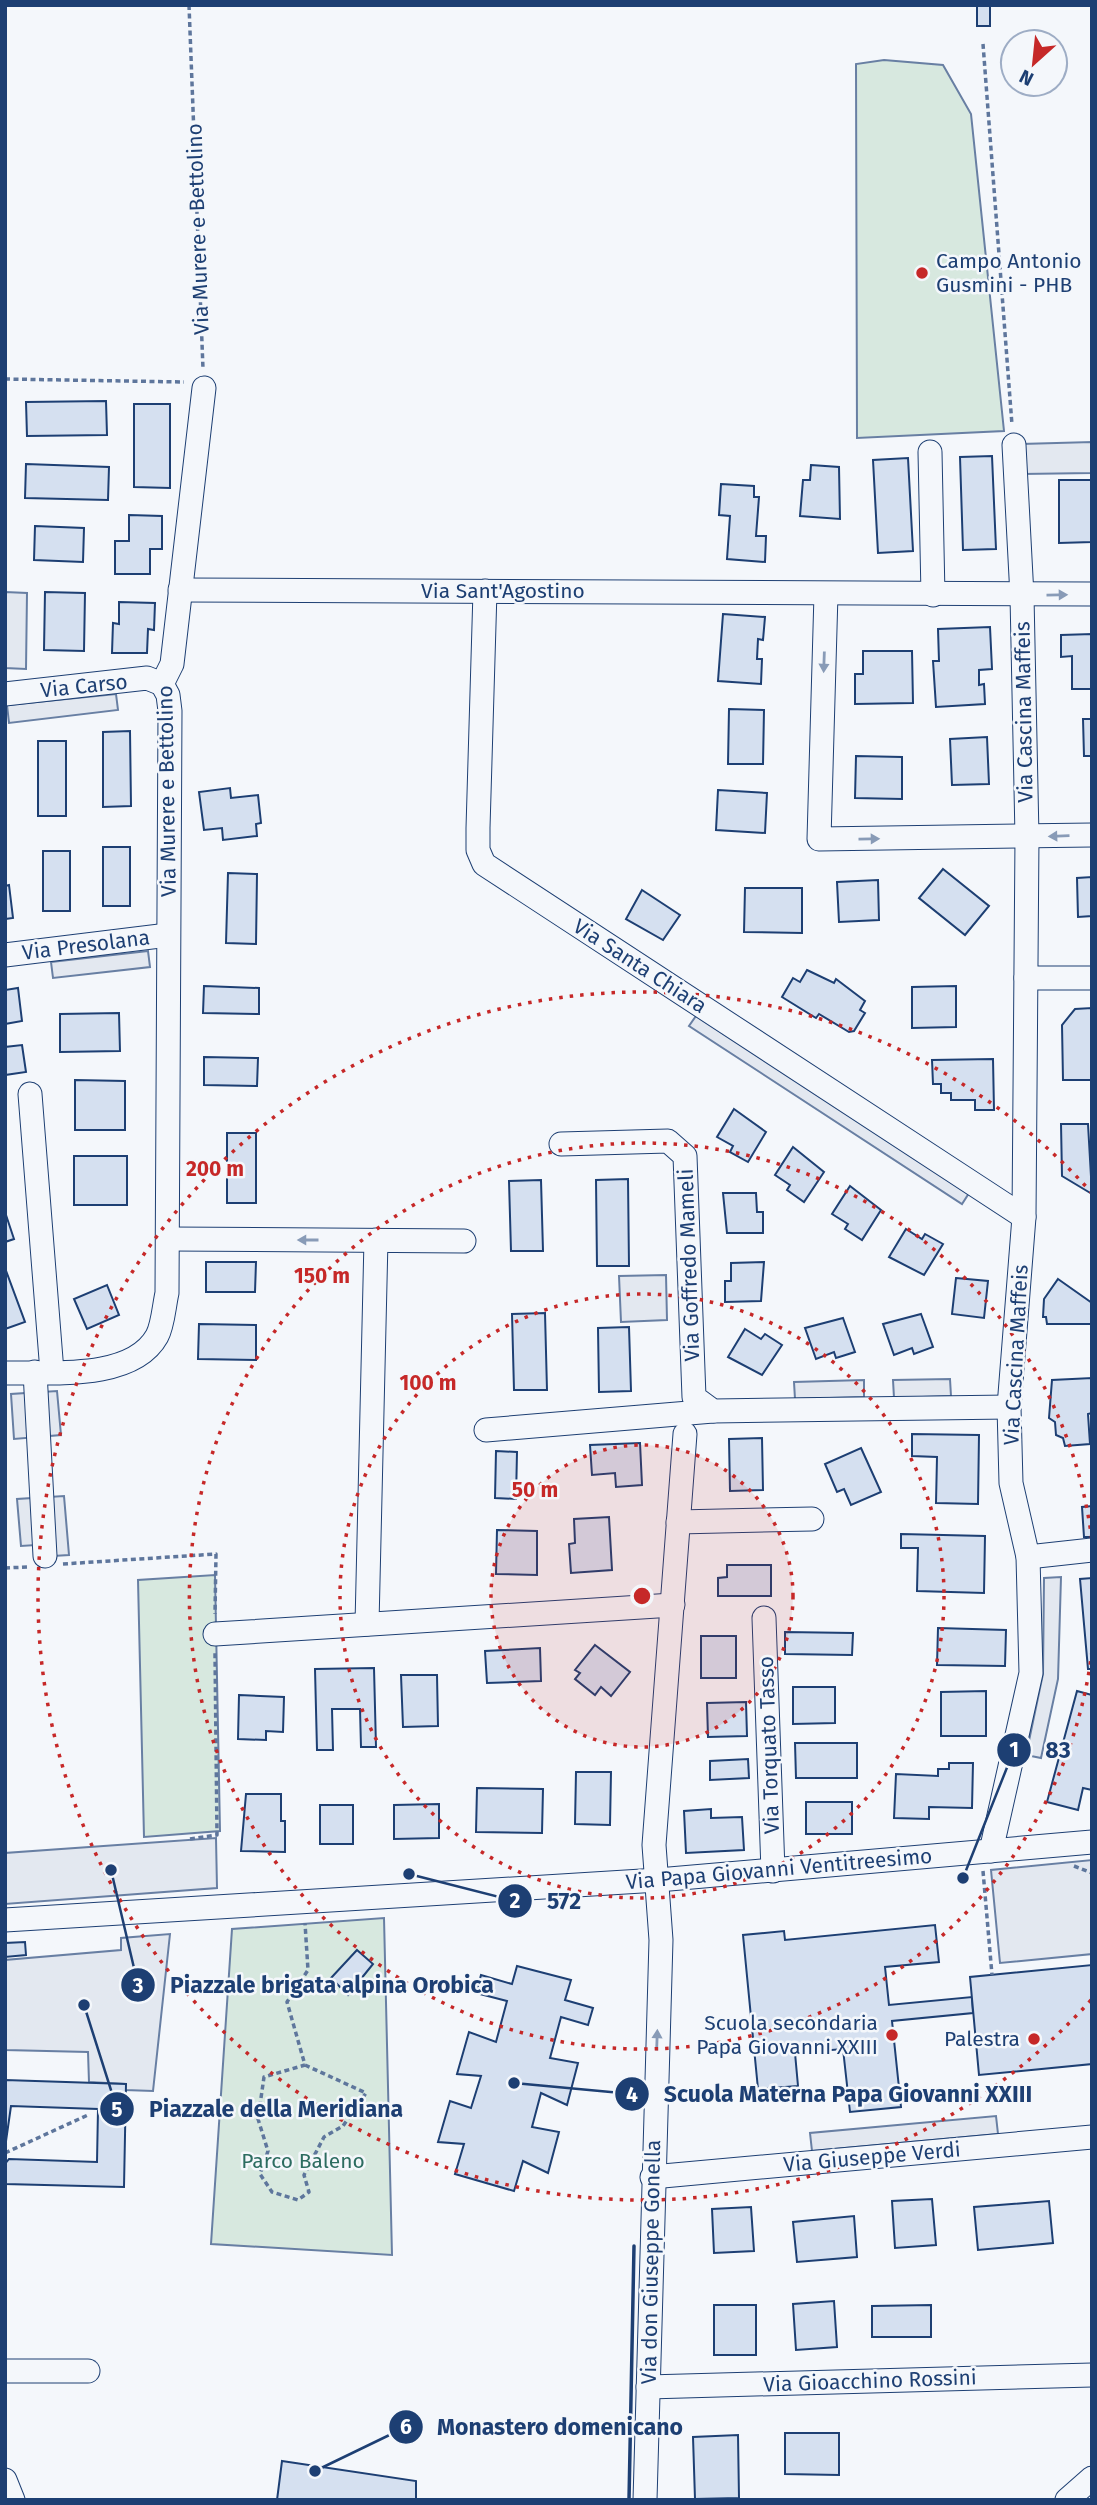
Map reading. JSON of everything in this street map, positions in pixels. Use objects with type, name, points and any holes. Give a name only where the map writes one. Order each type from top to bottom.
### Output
[{"type":"street","name":"Via Murere e Bettolino","points":[[5,1373],[100,1370],[137,1357],[158,1336],[167,1293],[170,1239],[170,711],[168,695],[162,684],[172,664],[204,385]]},
{"type":"street","name":"Via Cascina Maffeis","points":[[986,1851],[1031,1673],[1028,1556],[1011,1483],[1009,1407],[1024,1217],[1027,837],[1022,596],[1014,445]]},
{"type":"street","points":[[930,452],[933,595]]},
{"type":"street","name":"Via Sant'Agostino","points":[[180,590],[1022,596],[1092,594]]},
{"type":"street","name":"Via Santa Chiara","points":[[485,591],[478,828],[478,850],[484,864],[1024,1217]]},
{"type":"street","points":[[826,594],[819,839],[1092,835]]},
{"type":"street","name":"Via Carso","points":[[5,694],[147,678],[162,684]]},
{"type":"street","name":"Via Presolana","points":[[5,955],[168,935]]},
{"type":"street","points":[[1026,978],[1092,978]]},
{"type":"street","points":[[30,1094],[43,1372],[46,1562]]},
{"type":"street","name":"Via Goffredo Mameli","points":[[561,1144],[668,1141],[685,1156],[694,1397],[713,1411]]},
{"type":"street","points":[[170,1239],[464,1241]]},
{"type":"street","points":[[367,1624],[376,1240]]},
{"type":"street","points":[[486,1430],[713,1411],[1009,1407]]},
{"type":"street","name":"Via don Giuseppe Gonella","points":[[645,2500],[652,2177],[661,1940],[654,1845],[685,1434]]},
{"type":"street","points":[[678,1522],[811,1519]]},
{"type":"street","points":[[1028,1556],[1092,1550]]},
{"type":"street","points":[[215,1634],[673,1605]]},
{"type":"street","name":"Via Torquato Tasso","points":[[764,1618],[773,1871]]},
{"type":"street","name":"Via Papa Giovanni Ventitreesimo","points":[[5,1920],[658,1880],[1092,1842]]},
{"type":"street","name":"Via Giuseppe Verdi","points":[[652,2177],[1092,2137]]},
{"type":"street","points":[[5,2371],[88,2371]]},
{"type":"street","name":"Via Gioacchino Rossini","points":[[648,2387],[1092,2375]]},
{"type":"street","points":[[1067,2500],[1092,2478]]},
{"type":"street","points":[[5,2480],[13,2500]]},
{"type":"path","name":"Via Murere e Bettolino","points":[[189,5],[204,385]]},
{"type":"path","points":[[983,44],[1014,445]]},
{"type":"path","points":[[5,379],[204,385]]},
{"type":"path","points":[[5,1568],[46,1562],[216,1555],[218,1835],[191,1839]]},
{"type":"path","points":[[986,1851],[992,1975]]},
{"type":"path","points":[[1065,1863],[1092,1873]]},
{"type":"path","points":[[304,1900],[308,1970],[287,2002],[305,2065],[366,2093],[343,2126],[324,2137],[304,2175],[309,2192],[298,2200],[272,2192],[260,2174],[268,2151],[258,2119],[264,2077],[305,2065]]},
{"type":"path","points":[[5,2153],[90,2114]]},
{"type":"green space","name":"Campo Antonio Gusmini - PHB","points":[[884,60],[943,65],[971,114],[1004,431],[857,438],[856,64]]},
{"type":"green space","points":[[215,1575],[220,1831],[144,1837],[138,1580]]},
{"type":"green space","name":"Parco Baleno","points":[[384,1918],[392,2255],[211,2244],[232,1929]]},
{"type":"shaded area","points":[[1092,442],[1092,473],[1022,474],[1021,444]]},
{"type":"shaded area","points":[[5,592],[27,593],[26,669],[5,668]]},
{"type":"shaded area","points":[[116,694],[118,710],[9,723],[7,705]]},
{"type":"shaded area","points":[[148,951],[150,967],[53,978],[51,962]]},
{"type":"shaded area","points":[[698,1013],[971,1190],[962,1204],[689,1026]]},
{"type":"shaded area","points":[[666,1275],[667,1320],[621,1322],[619,1276]]},
{"type":"shaded area","points":[[950,1379],[951,1396],[894,1398],[893,1380]]},
{"type":"shaded area","points":[[864,1380],[864,1397],[795,1399],[794,1382]]},
{"type":"shaded area","points":[[57,1391],[61,1435],[14,1439],[11,1394]]},
{"type":"shaded area","points":[[64,1496],[69,1555],[53,1556],[52,1544],[21,1546],[17,1499]]},
{"type":"shaded area","points":[[1061,1577],[1058,1679],[1041,1758],[1026,1755],[1043,1674],[1044,1578]]},
{"type":"shaded area","points":[[216,1838],[217,1888],[5,1904],[5,1853]]},
{"type":"shaded area","points":[[1092,1860],[1092,1954],[1000,1963],[991,1870]]},
{"type":"shaded area","points":[[170,1934],[153,2091],[125,2090],[125,2084],[89,2082],[88,2052],[5,2050],[5,1960],[121,1950],[121,1938]]},
{"type":"shaded area","points":[[996,2116],[998,2134],[812,2151],[810,2133]]},
{"type":"building","points":[[977,5],[990,5],[990,26],[977,26]]},
{"type":"building","points":[[106,401],[107,435],[27,436],[26,402]]},
{"type":"building","points":[[134,404],[170,404],[170,488],[134,487]]},
{"type":"building","points":[[992,456],[996,549],[963,550],[960,457]]},
{"type":"building","points":[[908,458],[913,551],[878,553],[873,460]]},
{"type":"building","points":[[26,464],[109,467],[108,500],[25,498]]},
{"type":"building","points":[[811,465],[839,467],[840,519],[800,516],[803,480],[810,480]]},
{"type":"building","points":[[1059,480],[1092,480],[1092,542],[1059,543]]},
{"type":"building","points":[[721,484],[754,486],[754,497],[759,497],[756,536],[766,536],[765,562],[727,559],[730,516],[719,515]]},
{"type":"building","points":[[129,515],[162,516],[162,549],[150,549],[150,574],[115,574],[115,541],[129,541]]},
{"type":"building","points":[[35,526],[84,528],[83,562],[34,560]]},
{"type":"building","points":[[45,592],[85,593],[84,651],[44,650]]},
{"type":"building","points":[[119,602],[155,603],[154,630],[148,629],[147,653],[112,653],[113,623],[119,624]]},
{"type":"building","points":[[723,614],[765,617],[763,640],[758,639],[757,659],[762,659],[761,684],[718,681]]},
{"type":"building","points":[[990,627],[992,669],[979,670],[979,685],[984,684],[985,704],[936,707],[933,661],[939,661],[938,629]]},
{"type":"building","points":[[1092,634],[1092,689],[1072,689],[1072,656],[1061,657],[1061,635]]},
{"type":"building","points":[[863,651],[912,651],[913,703],[855,704],[855,674],[863,674]]},
{"type":"building","points":[[729,709],[764,710],[763,764],[728,764]]},
{"type":"building","points":[[1083,719],[1092,719],[1092,756],[1084,756]]},
{"type":"building","points":[[130,731],[131,806],[103,807],[103,732]]},
{"type":"building","points":[[987,737],[989,784],[952,785],[950,739]]},
{"type":"building","points":[[38,741],[66,741],[66,816],[38,816]]},
{"type":"building","points":[[856,756],[902,757],[902,799],[855,798]]},
{"type":"building","points":[[230,788],[231,798],[258,795],[261,823],[256,824],[257,836],[223,840],[222,828],[204,830],[199,792]]},
{"type":"building","points":[[718,790],[767,793],[765,833],[716,830]]},
{"type":"building","points":[[103,847],[130,847],[130,906],[103,906]]},
{"type":"building","points":[[43,851],[70,851],[70,911],[43,911]]},
{"type":"building","points":[[943,869],[989,906],[965,935],[919,898]]},
{"type":"building","points":[[228,873],[257,874],[256,944],[226,943]]},
{"type":"building","points":[[1092,877],[1092,916],[1078,917],[1077,878]]},
{"type":"building","points":[[878,880],[879,920],[839,922],[837,882]]},
{"type":"building","points":[[9,885],[13,918],[5,919],[5,886]]},
{"type":"building","points":[[745,888],[802,888],[802,933],[744,932]]},
{"type":"building","points":[[642,890],[680,915],[663,940],[626,919]]},
{"type":"building","points":[[807,970],[834,983],[836,979],[865,1001],[860,1010],[865,1013],[854,1031],[849,1032],[819,1014],[816,1018],[782,997],[793,978],[800,982]]},
{"type":"building","points":[[204,986],[259,988],[259,1014],[203,1013]]},
{"type":"building","points":[[956,986],[956,1027],[912,1028],[912,987]]},
{"type":"building","points":[[18,988],[22,1021],[5,1024],[5,990]]},
{"type":"building","points":[[1092,1008],[1092,1080],[1063,1080],[1062,1025],[1075,1009]]},
{"type":"building","points":[[119,1013],[120,1051],[60,1052],[60,1014]]},
{"type":"building","points":[[22,1045],[26,1072],[5,1075],[5,1047]]},
{"type":"building","points":[[204,1057],[258,1058],[257,1086],[204,1085]]},
{"type":"building","points":[[993,1059],[994,1110],[975,1110],[975,1100],[951,1100],[951,1093],[941,1093],[941,1084],[933,1084],[932,1060]]},
{"type":"building","points":[[75,1080],[125,1081],[125,1130],[75,1130]]},
{"type":"building","points":[[734,1109],[766,1132],[748,1162],[730,1152],[733,1146],[717,1137]]},
{"type":"building","points":[[1061,1124],[1088,1124],[1092,1194],[1062,1176]]},
{"type":"building","points":[[227,1133],[256,1133],[256,1203],[227,1203]]},
{"type":"building","points":[[793,1147],[824,1172],[804,1202],[787,1190],[790,1185],[775,1175]]},
{"type":"building","points":[[74,1156],[127,1156],[127,1205],[74,1205]]},
{"type":"building","points":[[628,1179],[629,1266],[597,1266],[596,1180]]},
{"type":"building","points":[[541,1180],[543,1251],[511,1251],[509,1181]]},
{"type":"building","points":[[850,1186],[881,1210],[862,1240],[845,1229],[848,1224],[832,1214]]},
{"type":"building","points":[[723,1193],[756,1193],[757,1212],[763,1212],[763,1233],[727,1233]]},
{"type":"building","points":[[5,1212],[14,1239],[5,1242]]},
{"type":"building","points":[[906,1229],[922,1239],[925,1234],[943,1244],[924,1275],[889,1257]]},
{"type":"building","points":[[206,1262],[256,1262],[255,1292],[206,1292]]},
{"type":"building","points":[[764,1262],[761,1301],[725,1302],[725,1281],[731,1281],[731,1263]]},
{"type":"building","points":[[5,1268],[25,1322],[5,1329]]},
{"type":"building","points":[[956,1278],[988,1281],[984,1318],[952,1314]]},
{"type":"building","points":[[1058,1279],[1092,1303],[1092,1324],[1047,1324],[1046,1317],[1043,1317],[1044,1299]]},
{"type":"building","points":[[107,1285],[119,1315],[87,1329],[74,1299]]},
{"type":"building","points":[[545,1313],[547,1390],[514,1390],[512,1314]]},
{"type":"building","points":[[921,1314],[933,1347],[914,1354],[912,1348],[894,1355],[883,1324]]},
{"type":"building","points":[[843,1318],[855,1352],[836,1358],[834,1352],[816,1359],[805,1328]]},
{"type":"building","points":[[199,1324],[256,1325],[256,1360],[198,1359]]},
{"type":"building","points":[[629,1327],[631,1391],[599,1392],[598,1328]]},
{"type":"building","points":[[745,1329],[761,1339],[765,1334],[782,1345],[762,1375],[728,1357]]},
{"type":"building","points":[[1092,1378],[1092,1413],[1088,1414],[1090,1444],[1065,1446],[1063,1438],[1056,1435],[1055,1422],[1049,1418],[1052,1380]]},
{"type":"building","points":[[912,1434],[979,1435],[978,1504],[936,1503],[937,1457],[912,1456]]},
{"type":"building","points":[[762,1438],[763,1490],[730,1491],[729,1439]]},
{"type":"building","points":[[640,1443],[642,1485],[616,1487],[615,1473],[592,1475],[590,1445]]},
{"type":"building","points":[[861,1448],[881,1492],[851,1505],[844,1489],[837,1492],[825,1464]]},
{"type":"building","points":[[496,1451],[517,1452],[516,1499],[495,1498]]},
{"type":"building","points":[[1092,1506],[1092,1537],[1084,1537],[1082,1507]]},
{"type":"building","points":[[609,1517],[612,1570],[571,1573],[569,1544],[575,1543],[574,1519]]},
{"type":"building","points":[[497,1530],[537,1531],[537,1575],[496,1574]]},
{"type":"building","points":[[901,1534],[985,1536],[984,1593],[917,1591],[918,1548],[901,1548]]},
{"type":"building","points":[[727,1565],[771,1565],[771,1596],[718,1596],[718,1578],[727,1577]]},
{"type":"building","points":[[1092,1578],[1092,1669],[1088,1669],[1080,1579]]},
{"type":"building","points":[[938,1628],[1006,1630],[1005,1666],[937,1665]]},
{"type":"building","points":[[785,1632],[853,1633],[852,1655],[785,1654]]},
{"type":"building","points":[[701,1636],[736,1636],[736,1678],[701,1678]]},
{"type":"building","points":[[595,1645],[630,1672],[611,1696],[601,1687],[595,1695],[575,1679],[580,1673],[575,1670]]},
{"type":"building","points":[[540,1648],[541,1681],[487,1683],[485,1651]]},
{"type":"building","points":[[374,1668],[376,1747],[361,1747],[360,1709],[332,1709],[333,1750],[317,1750],[315,1669]]},
{"type":"building","points":[[401,1675],[437,1675],[438,1726],[403,1727]]},
{"type":"building","points":[[793,1687],[835,1687],[835,1723],[793,1724]]},
{"type":"building","points":[[986,1691],[986,1736],[941,1736],[941,1692]]},
{"type":"building","points":[[1077,1691],[1092,1695],[1092,1790],[1083,1788],[1078,1810],[1047,1802]]},
{"type":"building","points":[[239,1695],[284,1697],[283,1732],[266,1731],[266,1740],[238,1739]]},
{"type":"building","points":[[746,1702],[747,1736],[708,1737],[707,1703]]},
{"type":"building","points":[[795,1743],[857,1743],[857,1778],[796,1778]]},
{"type":"building","points":[[748,1759],[749,1778],[710,1780],[710,1761]]},
{"type":"building","points":[[949,1763],[973,1763],[972,1808],[929,1807],[929,1819],[894,1818],[896,1774],[938,1776],[938,1769],[949,1769]]},
{"type":"building","points":[[576,1772],[611,1772],[610,1825],[575,1824]]},
{"type":"building","points":[[477,1788],[543,1789],[542,1833],[476,1832]]},
{"type":"building","points":[[246,1794],[281,1794],[281,1821],[285,1821],[285,1852],[241,1851]]},
{"type":"building","points":[[806,1802],[852,1802],[852,1834],[806,1834]]},
{"type":"building","points":[[439,1804],[439,1838],[394,1839],[394,1805]]},
{"type":"building","points":[[320,1805],[353,1805],[353,1844],[320,1844]]},
{"type":"building","points":[[711,1809],[711,1818],[742,1817],[744,1850],[686,1853],[684,1811]]},
{"type":"building","points":[[935,1925],[939,1962],[885,1967],[889,2005],[972,1997],[973,2013],[892,2021],[901,2107],[850,2112],[843,2049],[795,2053],[798,2086],[758,2089],[743,1935],[784,1931],[785,1940]]},
{"type":"building","points":[[25,1942],[26,1955],[5,1957],[5,1943]]},
{"type":"building","points":[[357,1950],[373,1964],[348,1995],[331,1978]]},
{"type":"building","name":"Palestra","points":[[1092,1965],[1092,2064],[979,2075],[970,1977]]},
{"type":"building","points":[[517,1966],[571,1980],[565,2000],[593,2008],[588,2025],[561,2017],[550,2058],[578,2063],[567,2105],[541,2093],[532,2127],[559,2132],[548,2173],[523,2161],[514,2191],[455,2174],[464,2144],[438,2142],[450,2101],[471,2108],[481,2076],[457,2074],[469,2032],[496,2042],[507,2001],[476,1993],[481,1975],[512,1984]]},
{"type":"building","points":[[5,2080],[126,2084],[124,2187],[5,2184],[5,2164],[9,2159],[97,2162],[98,2109],[11,2106],[5,2148]]},
{"type":"building","points":[[932,2199],[936,2245],[895,2248],[892,2201]]},
{"type":"building","points":[[1049,2201],[1053,2243],[978,2250],[974,2207]]},
{"type":"building","points":[[751,2207],[754,2251],[714,2253],[712,2209]]},
{"type":"building","points":[[854,2216],[857,2257],[797,2262],[793,2222]]},
{"type":"building","points":[[834,2301],[837,2347],[796,2350],[793,2304]]},
{"type":"building","points":[[714,2305],[756,2305],[756,2355],[714,2355]]},
{"type":"building","points":[[931,2305],[931,2337],[872,2337],[872,2306]]},
{"type":"building","points":[[785,2433],[839,2433],[839,2475],[785,2474]]},
{"type":"building","points":[[738,2435],[739,2498],[695,2499],[693,2437]]},
{"type":"building","points":[[282,2461],[416,2481],[416,2500],[277,2500]]},
{"type":"wall","points":[[629,2500],[634,2246]]},
{"type":"place","name":"Campo Antonio Gusmini - PHB","points":[[922,273]]},
{"type":"place","name":"Piazzale brigata alpina Orobica","points":[[111,1870]]},
{"type":"place","name":"572","points":[[409,1874]]},
{"type":"place","name":"83","points":[[963,1878]]},
{"type":"place","name":"Piazzale della Meridiana","points":[[84,2005]]},
{"type":"place","name":"Scuola secondaria Papa Giovanni XXIII","points":[[892,2035]]},
{"type":"place","name":"Palestra","points":[[1034,2039]]},
{"type":"place","name":"Scuola Materna Papa Giovanni XXIII","points":[[514,2083]]},
{"type":"place","name":"Monastero domenicano","points":[[315,2471]]}]
